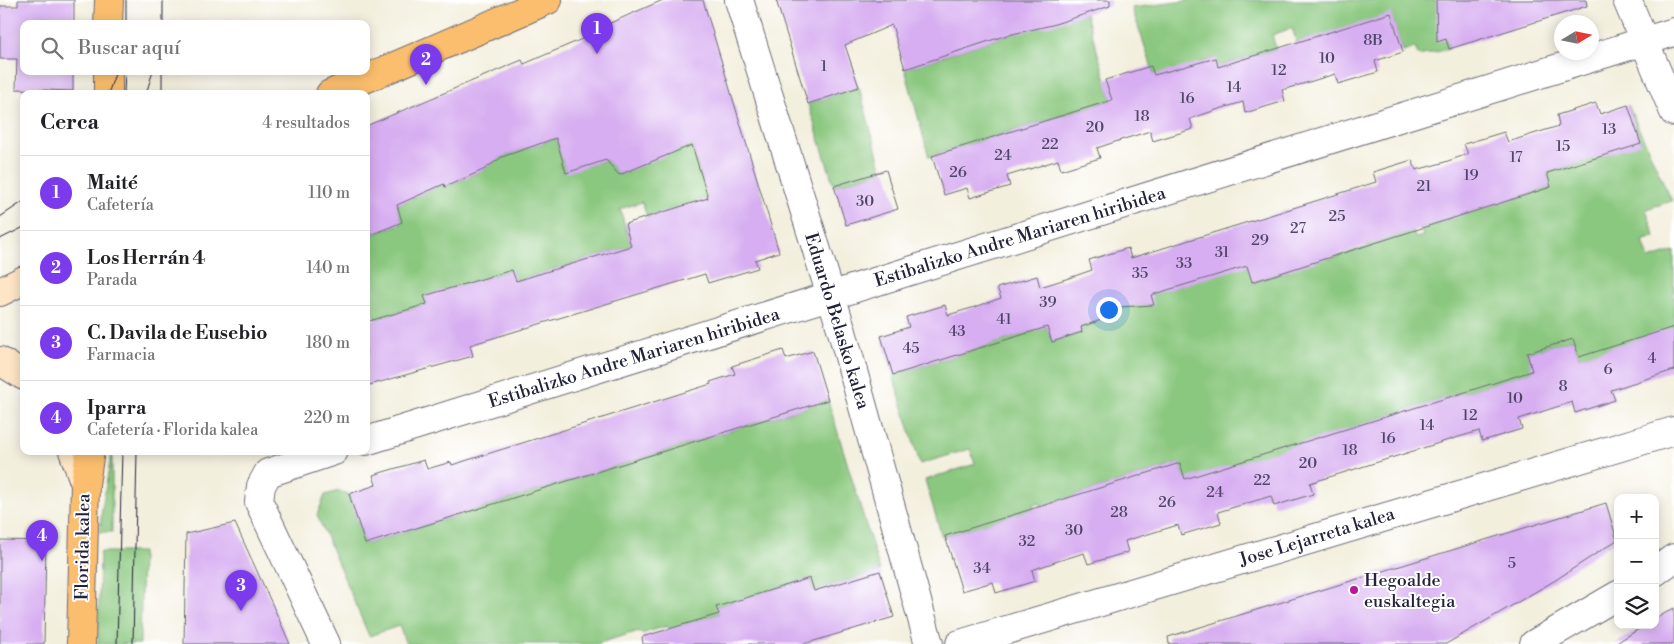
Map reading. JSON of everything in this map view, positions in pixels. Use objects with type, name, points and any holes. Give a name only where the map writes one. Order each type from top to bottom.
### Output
[{"type":"main road","points":[[108,20],[109,0]]},
{"type":"main road","points":[[339,90],[548,0]]},
{"type":"main road","points":[[108,75],[108,90]]},
{"type":"main road","points":[[0,292],[20,282]]},
{"type":"main road","points":[[0,361],[20,374]]},
{"type":"main road","points":[[74,455],[84,484]]},
{"type":"main road","name":"Florida kalea","points":[[81,644],[84,484],[89,455]]},
{"type":"street","name":"Eduardo Belasko kalea","points":[[739,0],[831,296],[929,644]]},
{"type":"street","points":[[1627,0],[1674,112]]},
{"type":"street","name":"Estibalizko Andre Mariaren hiribidea","points":[[370,440],[1674,32]]},
{"type":"street","name":"Jose Lejarreta kalea","points":[[960,644],[1674,430]]},
{"type":"street","points":[[322,455],[268,473],[261,486],[259,502],[326,644]]},
{"type":"street","points":[[1659,569],[1674,558]]},
{"type":"street","points":[[1534,644],[1614,597]]},
{"type":"green space","points":[[1193,0],[1436,0],[1449,49],[1419,56],[1415,48],[1403,52],[1391,14],[1297,43],[1292,28],[1272,35],[1276,49],[1218,67],[1215,58],[1201,62],[1158,86],[1132,8]]},
{"type":"green space","points":[[1086,14],[1112,100],[929,157],[905,69],[1004,36]]},
{"type":"green space","points":[[859,87],[882,171],[834,186],[808,104]]},
{"type":"green space","points":[[1628,105],[1672,201],[1646,209],[1655,236],[1643,241],[1649,259],[1674,251],[1674,329],[1579,357],[1573,339],[1527,353],[1533,371],[1185,480],[1180,463],[1041,506],[1040,503],[1033,505],[1034,509],[942,537],[925,480],[975,464],[970,449],[920,464],[893,375],[1047,327],[1052,342],[1080,333],[1082,332],[1081,327],[1104,319],[1102,310],[1247,265],[1253,282],[1291,270],[1290,265],[1327,253],[1329,259],[1368,247],[1362,229],[1413,230],[1415,238],[1423,236],[1420,227],[1550,188],[1547,173],[1641,143]]},
{"type":"green space","points":[[689,135],[703,181],[753,168],[764,202],[647,217],[642,202],[620,209],[631,246],[516,281],[512,270],[425,296],[427,304],[376,319],[370,302],[370,235],[402,223],[397,205],[444,184],[445,187],[483,170],[502,157],[556,138],[566,172],[606,160],[619,175],[649,162]]},
{"type":"green space","points":[[828,400],[880,571],[814,591],[810,578],[717,607],[719,614],[668,630],[667,626],[641,634],[639,631],[596,644],[406,644],[399,626],[369,636],[317,515],[325,495],[339,491],[349,494],[365,544]]},
{"type":"green space","points":[[112,455],[112,532],[100,532],[102,508]]},
{"type":"green space","points":[[100,552],[142,552],[140,644],[98,644]]},
{"type":"building","points":[[18,0],[74,0],[74,20],[20,20],[20,75],[73,75],[73,90],[16,89],[17,59],[0,59],[0,6],[18,6]]},
{"type":"building","points":[[663,0],[703,0],[779,252],[755,260],[758,268],[708,283],[705,274],[470,345],[473,356],[370,385],[370,321],[427,304],[424,296],[512,270],[516,281],[631,246],[625,224],[708,198],[692,145],[619,175],[606,160],[566,173],[556,138],[502,157],[483,170],[445,187],[444,184],[397,205],[402,222],[370,235],[370,124],[522,60],[524,64],[603,30],[601,27]]},
{"type":"building","points":[[776,0],[1110,0],[1110,6],[1052,25],[1004,36],[905,69],[892,25],[845,45],[859,87],[808,104]]},
{"type":"building","points":[[1436,0],[1586,0],[1587,6],[1449,49],[1446,39],[1437,42]]},
{"type":"building","points":[[1391,13],[1403,52],[1375,61],[1378,72],[1338,84],[1335,74],[1282,90],[1285,101],[1245,113],[1243,102],[1216,110],[1190,119],[1193,129],[1153,141],[1150,131],[1124,139],[1097,148],[1100,158],[1061,170],[1058,160],[1007,176],[1010,186],[970,198],[967,188],[944,195],[932,156],[1112,100],[1105,80],[1151,66],[1154,75],[1216,58],[1218,67]]},
{"type":"building","points":[[1596,103],[1600,114],[1628,105],[1641,144],[1547,173],[1551,187],[1252,282],[1247,266],[1151,295],[1154,305],[1101,308],[1104,319],[1081,327],[1082,332],[1052,342],[1047,327],[893,375],[881,336],[909,327],[906,317],[945,305],[948,315],[975,307],[1001,298],[997,288],[1037,276],[1040,287],[1066,279],[1092,270],[1089,260],[1128,248],[1131,258],[1274,214],[1376,182],[1373,172],[1412,160],[1416,170],[1442,163],[1468,154],[1464,144],[1504,132],[1508,142],[1559,126],[1557,115]]},
{"type":"building","points":[[886,170],[898,209],[846,225],[834,186]]},
{"type":"building","points":[[1674,327],[1674,370],[1611,390],[1615,400],[1575,413],[1572,402],[1519,419],[1522,429],[1482,441],[1479,431],[1310,483],[1313,494],[1274,506],[1271,496],[1218,512],[1221,523],[1181,535],[1178,525],[1125,541],[1128,552],[1088,564],[1084,553],[1058,561],[1032,570],[1035,581],[996,593],[993,582],[962,591],[945,536],[1180,463],[1185,479],[1440,400],[1532,371],[1527,353],[1573,339],[1579,357]]},
{"type":"building","points":[[783,350],[786,359],[813,351],[828,400],[365,544],[349,494],[376,485],[373,475],[424,460],[427,469],[451,462],[452,465],[711,384],[710,382],[735,374],[732,366]]},
{"type":"building","points":[[1606,503],[1614,530],[1614,542],[1554,581],[1446,644],[1169,644],[1168,637]]},
{"type":"building","points":[[235,523],[290,644],[184,644],[186,534]]},
{"type":"building","points":[[0,540],[46,541],[44,644],[0,644]]},
{"type":"building","points":[[880,571],[894,617],[804,644],[643,644],[642,637],[719,614],[716,607],[810,578],[814,591]]},
{"type":"building","points":[[1674,608],[1674,644],[1615,644],[1639,629],[1659,629],[1659,617]]},
{"type":"tram line","points":[[126,0],[126,20]]},
{"type":"tram line","points":[[163,0],[163,20]]},
{"type":"tram line","points":[[109,90],[115,75]]},
{"type":"tram line","points":[[124,90],[125,75]]},
{"type":"tram line","points":[[147,90],[152,75]]},
{"type":"tram line","points":[[162,75],[162,90]]},
{"type":"tram line","points":[[0,217],[20,204]]},
{"type":"tram line","points":[[0,239],[20,229]]},
{"type":"tram line","points":[[117,644],[122,455]]},
{"type":"tram line","points":[[133,644],[137,455]]},
{"type":"place","name":"Maité","points":[[597,54]]},
{"type":"place","name":"Los Herrán 4","points":[[426,85]]},
{"type":"place","name":"Iparra","points":[[42,561]]},
{"type":"place","name":"Hegoalde euskaltegia","points":[[1354,590]]},
{"type":"place","name":"C. Davila de Eusebio","points":[[241,611]]}]
